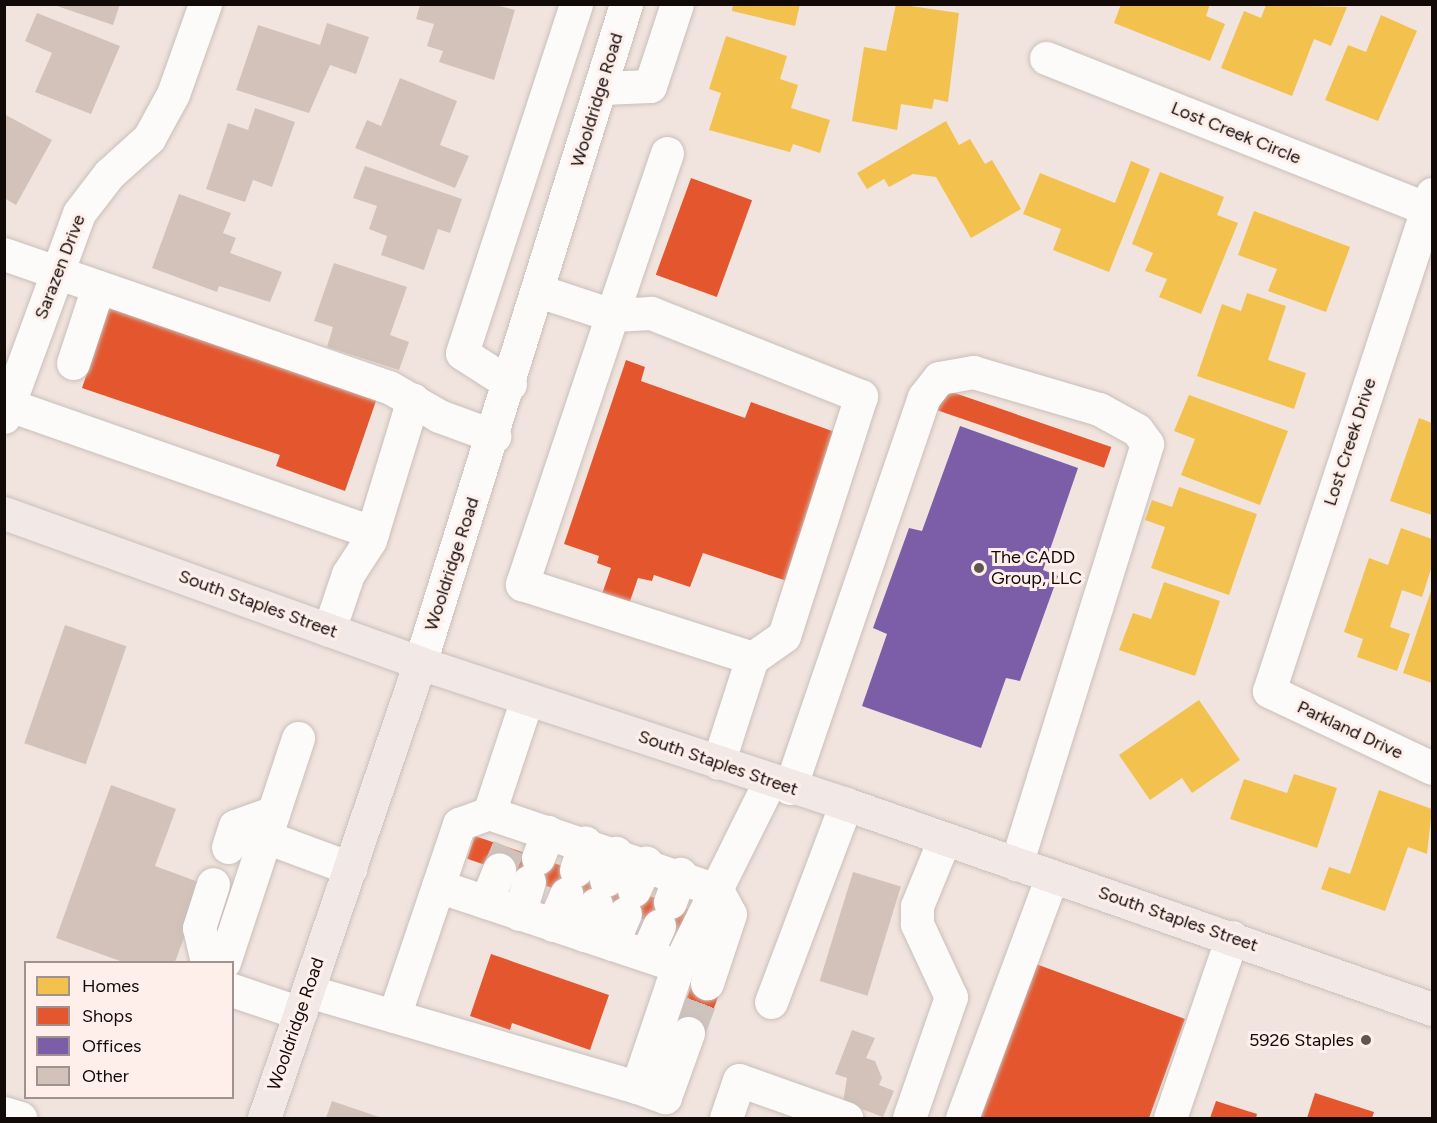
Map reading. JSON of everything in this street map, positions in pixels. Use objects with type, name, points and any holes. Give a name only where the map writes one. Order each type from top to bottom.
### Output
[{"type":"main road","name":"South Staples Street","points":[[4,513],[420,663],[846,804],[944,840],[1232,937],[1432,1009]]},
{"type":"main road","name":"Wooldridge Road","points":[[264,1119],[420,663]]},
{"type":"street","name":"Sarazen Drive","points":[[7,411],[79,213],[159,121],[205,4]]},
{"type":"street","points":[[510,384],[462,353],[576,4]]},
{"type":"street","name":"Wooldridge Road","points":[[420,663],[494,436],[626,4]]},
{"type":"street","points":[[602,88],[650,87],[678,4]]},
{"type":"street","name":"Lost Creek Circle","points":[[1046,58],[1430,201]]},
{"type":"street","points":[[667,153],[522,584],[752,657]]},
{"type":"street","name":"Lost Creek Drive","points":[[1269,691],[1430,201]]},
{"type":"street","points":[[4,254],[413,399],[439,416],[494,436]]},
{"type":"street","points":[[73,363],[98,287]]},
{"type":"street","points":[[539,291],[612,315],[651,313],[861,396],[784,636],[752,657],[718,763]]},
{"type":"street","points":[[637,1087],[678,966],[717,890],[780,784],[924,397],[939,378],[973,372],[1099,409],[1137,430],[1147,444],[1016,864]]},
{"type":"street","points":[[329,630],[348,574],[372,532],[413,399]]},
{"type":"street","points":[[7,411],[372,532]]},
{"type":"street","name":"Parkland Drive","points":[[1269,691],[1432,768]]},
{"type":"street","points":[[519,914],[519,846],[527,699]]},
{"type":"street","points":[[225,961],[298,738]]},
{"type":"street","points":[[771,1002],[846,804]]},
{"type":"street","points":[[394,1016],[459,824],[605,879],[664,915],[678,966]]},
{"type":"street","points":[[228,847],[235,826],[270,825],[350,868]]},
{"type":"street","points":[[909,1119],[951,997],[917,924],[917,906],[944,840]]},
{"type":"street","points":[[486,902],[519,846]]},
{"type":"street","points":[[962,1119],[1052,876]]},
{"type":"street","points":[[583,935],[605,879]]},
{"type":"street","points":[[583,935],[605,879]]},
{"type":"street","points":[[207,961],[199,928],[213,884]]},
{"type":"street","points":[[438,886],[583,935],[664,915],[717,890]]},
{"type":"street","points":[[707,983],[730,914],[717,890]]},
{"type":"street","points":[[1170,1119],[1232,937]]},
{"type":"street","points":[[234,990],[394,1016],[665,1097],[688,1033]]},
{"type":"street","points":[[726,1119],[739,1080],[846,1119]]},
{"type":"street","points":[[4,1113],[20,1119]]},
{"type":"building: Homes","points":[[733,4],[800,4],[795,26],[732,11]]},
{"type":"building: Homes","points":[[896,4],[959,13],[948,102],[934,99],[932,109],[901,104],[897,130],[852,121],[864,47],[886,51]]},
{"type":"building: Homes","points":[[1121,4],[1210,4],[1206,16],[1225,24],[1210,61],[1114,23]]},
{"type":"building: Homes","points":[[1266,5],[1347,7],[1331,46],[1314,39],[1292,96],[1221,68],[1244,11],[1261,18]]},
{"type":"building: Homes","points":[[1381,15],[1417,31],[1378,121],[1325,100],[1348,45],[1366,52]]},
{"type":"building: Homes","points":[[726,36],[787,56],[780,79],[798,85],[791,108],[830,120],[820,153],[793,144],[790,152],[709,130],[721,93],[709,89]]},
{"type":"building: Homes","points":[[946,121],[959,145],[970,139],[985,164],[992,160],[1021,209],[971,238],[936,177],[913,174],[889,187],[884,179],[867,189],[857,173]]},
{"type":"building: Homes","points":[[1131,161],[1150,169],[1109,272],[1053,250],[1061,229],[1023,214],[1040,173],[1115,203]]},
{"type":"building: Homes","points":[[1160,172],[1224,197],[1217,215],[1238,223],[1201,314],[1159,297],[1167,279],[1145,271],[1153,253],[1132,244]]},
{"type":"building: Homes","points":[[1254,211],[1350,247],[1326,312],[1268,291],[1277,269],[1238,255]]},
{"type":"building: Homes","points":[[1247,293],[1286,306],[1268,360],[1306,373],[1294,409],[1197,376],[1222,304],[1241,311]]},
{"type":"building: Homes","points":[[1189,395],[1288,431],[1260,505],[1181,475],[1195,439],[1174,431]]},
{"type":"building: Homes","points":[[1419,418],[1432,423],[1432,515],[1390,501]]},
{"type":"building: Homes","points":[[1179,487],[1257,514],[1229,595],[1151,568],[1165,527],[1145,520],[1152,500],[1172,507]]},
{"type":"building: Homes","points":[[1401,528],[1432,539],[1432,566],[1422,597],[1402,590],[1390,627],[1410,634],[1397,671],[1357,657],[1363,639],[1344,632],[1369,558],[1388,565]]},
{"type":"building: Homes","points":[[1164,582],[1220,601],[1195,676],[1119,650],[1133,613],[1151,619]]},
{"type":"building: Homes","points":[[1432,588],[1432,683],[1403,673]]},
{"type":"building: Homes","points":[[1199,700],[1240,760],[1192,793],[1182,778],[1150,800],[1119,755]]},
{"type":"building: Homes","points":[[1294,774],[1337,788],[1317,848],[1230,819],[1244,779],[1287,793]]},
{"type":"building: Homes","points":[[1379,790],[1432,809],[1427,854],[1408,847],[1385,911],[1321,889],[1329,867],[1350,874]]},
{"type":"building: Shops","points":[[691,178],[752,200],[717,297],[656,275]]},
{"type":"building: Shops","points":[[110,305],[377,398],[345,491],[276,466],[280,455],[82,388]]},
{"type":"building: Shops","points":[[626,360],[645,367],[641,381],[745,418],[751,402],[835,432],[793,583],[703,553],[690,587],[654,575],[652,581],[638,578],[629,604],[602,594],[611,568],[597,563],[599,556],[564,544]]},
{"type":"building: Shops","points":[[943,389],[1111,447],[1104,468],[936,410]]},
{"type":"building: Shops","points":[[475,836],[689,910],[681,932],[467,859]]},
{"type":"building: Shops","points":[[491,954],[609,995],[590,1050],[512,1023],[510,1030],[470,1016]]},
{"type":"building: Shops","points":[[1036,964],[1185,1019],[1149,1118],[978,1118]]},
{"type":"building: Shops","points":[[694,978],[721,988],[703,1038],[676,1028]]},
{"type":"building: Shops","points":[[1315,1093],[1374,1112],[1372,1118],[1307,1118]]},
{"type":"building: Shops","points":[[1216,1101],[1257,1114],[1256,1118],[1210,1118]]},
{"type":"building: Offices","points":[[960,426],[1078,468],[1043,570],[1058,576],[1020,681],[1006,678],[981,748],[862,706],[887,634],[873,628],[909,528],[922,531]]},
{"type":"building: Other","points":[[51,4],[120,4],[113,25]]},
{"type":"building: Other","points":[[420,5],[496,5],[515,10],[494,80],[439,62],[443,51],[427,46],[434,24],[416,19]]},
{"type":"building: Other","points":[[37,13],[120,46],[91,114],[35,92],[52,53],[25,41]]},
{"type":"building: Other","points":[[327,23],[369,37],[356,74],[330,65],[309,113],[236,90],[258,25],[320,45]]},
{"type":"building: Other","points":[[400,78],[457,101],[440,145],[469,156],[455,188],[355,148],[367,120],[381,126]]},
{"type":"building: Other","points":[[255,108],[295,122],[272,187],[253,180],[245,202],[206,189],[228,123],[248,130]]},
{"type":"building: Other","points":[[4,114],[52,140],[16,205],[4,198]]},
{"type":"building: Other","points":[[365,166],[462,199],[450,233],[438,229],[424,270],[381,255],[387,236],[369,229],[377,206],[353,198]]},
{"type":"building: Other","points":[[179,194],[231,213],[223,233],[236,238],[230,253],[282,272],[270,302],[219,286],[217,292],[152,268]]},
{"type":"building: Other","points":[[334,263],[407,287],[390,335],[409,342],[399,370],[327,347],[333,327],[314,321]]},
{"type":"building: Other","points":[[65,625],[126,646],[86,764],[24,743]]},
{"type":"building: Other","points":[[111,785],[176,809],[155,866],[204,884],[175,961],[120,961],[56,938]]},
{"type":"building: Other","points":[[853,872],[901,887],[867,996],[820,981]]},
{"type":"building: Other","points":[[852,1030],[875,1038],[866,1058],[875,1061],[882,1078],[879,1085],[894,1091],[883,1117],[843,1102],[847,1078],[835,1074]]},
{"type":"building: Other","points":[[332,1101],[382,1118],[326,1118]]},
{"type":"tunnel","points":[[499,870],[509,847]]},
{"type":"tunnel","points":[[688,1033],[707,983]]},
{"type":"place","name":"The CADD Group, LLC","points":[[979,568]]},
{"type":"place","name":"5926 Staples","points":[[1366,1040]]}]
